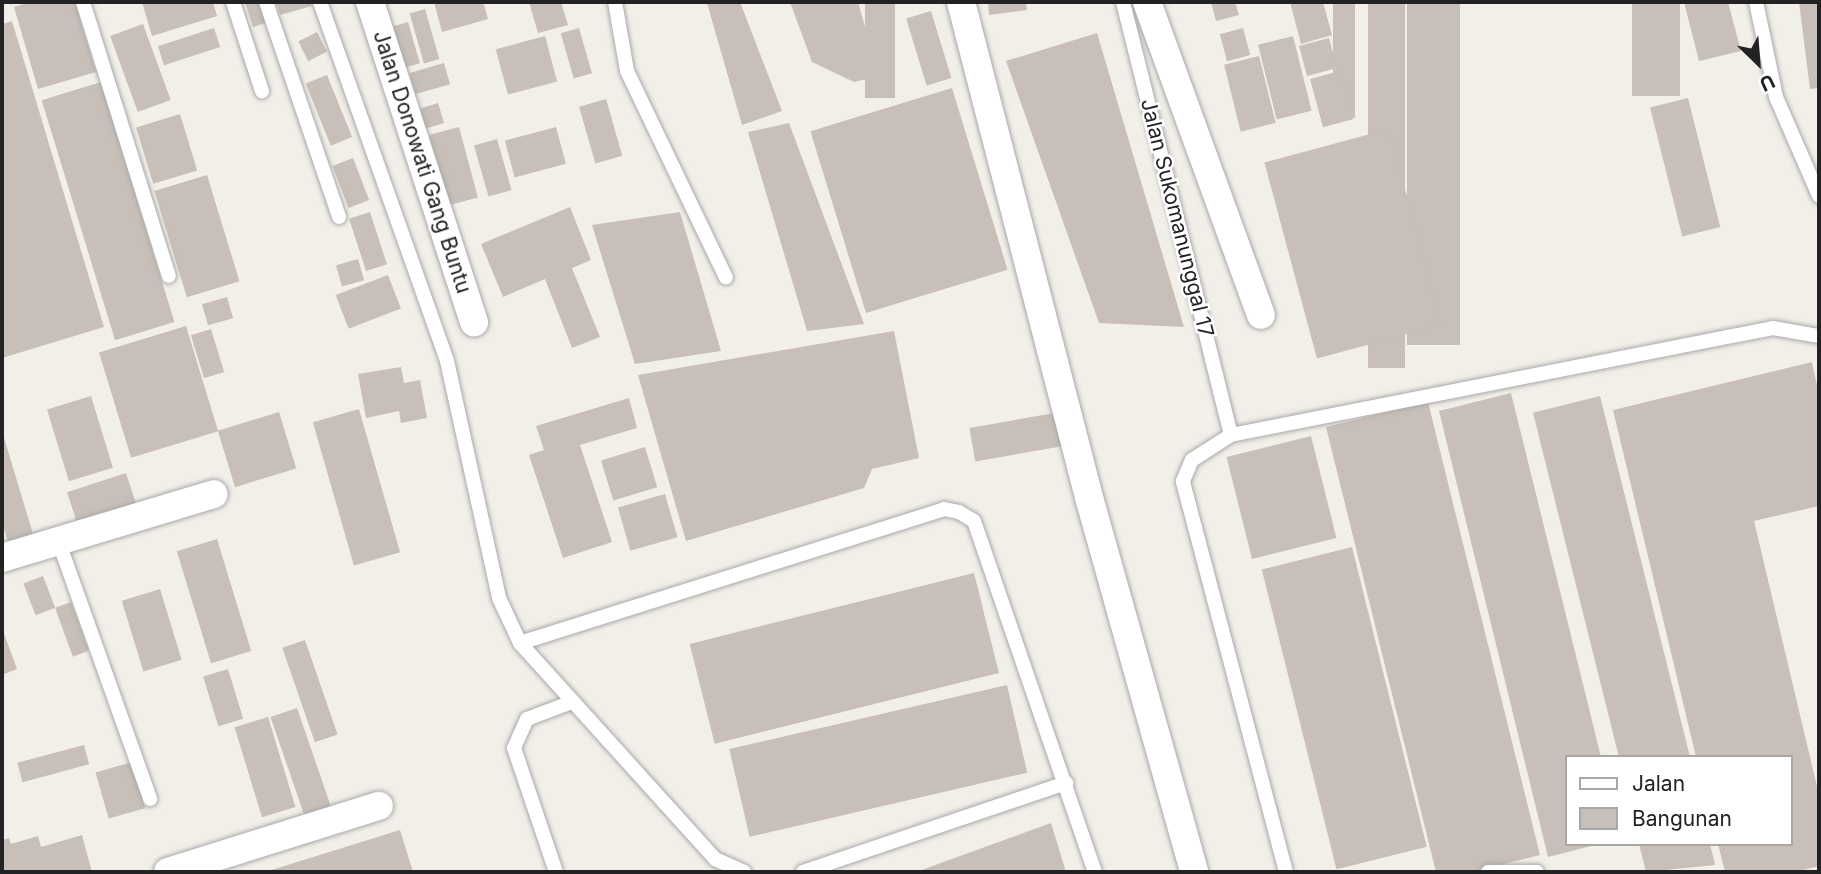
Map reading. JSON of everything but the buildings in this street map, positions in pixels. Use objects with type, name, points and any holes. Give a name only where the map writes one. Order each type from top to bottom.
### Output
[{"type":"street","name":"Jalan Donowati Gang Buntu","points":[[370,2],[474,323]]},
{"type":"street","points":[[961,2],[1090,501],[1194,872]]},
{"type":"street","points":[[1147,2],[1261,315]]},
{"type":"street","points":[[2,558],[214,494]]},
{"type":"street","points":[[168,872],[379,806]]},
{"type":"lane","points":[[83,2],[169,275]]},
{"type":"lane","points":[[233,2],[262,92]]},
{"type":"lane","points":[[266,2],[339,217]]},
{"type":"lane","points":[[320,2],[447,361],[499,598],[520,643],[569,703],[715,859],[744,872]]},
{"type":"lane","points":[[615,2],[627,71],[726,278]]},
{"type":"lane","name":"Jalan Sukomanunggal 17","points":[[1123,2],[1231,435]]},
{"type":"lane","points":[[1756,2],[1776,97],[1819,196]]},
{"type":"lane","points":[[1286,872],[1183,481],[1192,460],[1207,446],[1231,435],[1773,328],[1819,336]]},
{"type":"lane","points":[[520,643],[944,509],[959,512],[974,521],[1095,872]]},
{"type":"lane","points":[[58,541],[150,799]]},
{"type":"lane","points":[[556,872],[514,748],[527,719],[569,703]]},
{"type":"lane","points":[[803,872],[1066,783]]},
{"type":"lane","points":[[1488,872],[1533,872]]}]
